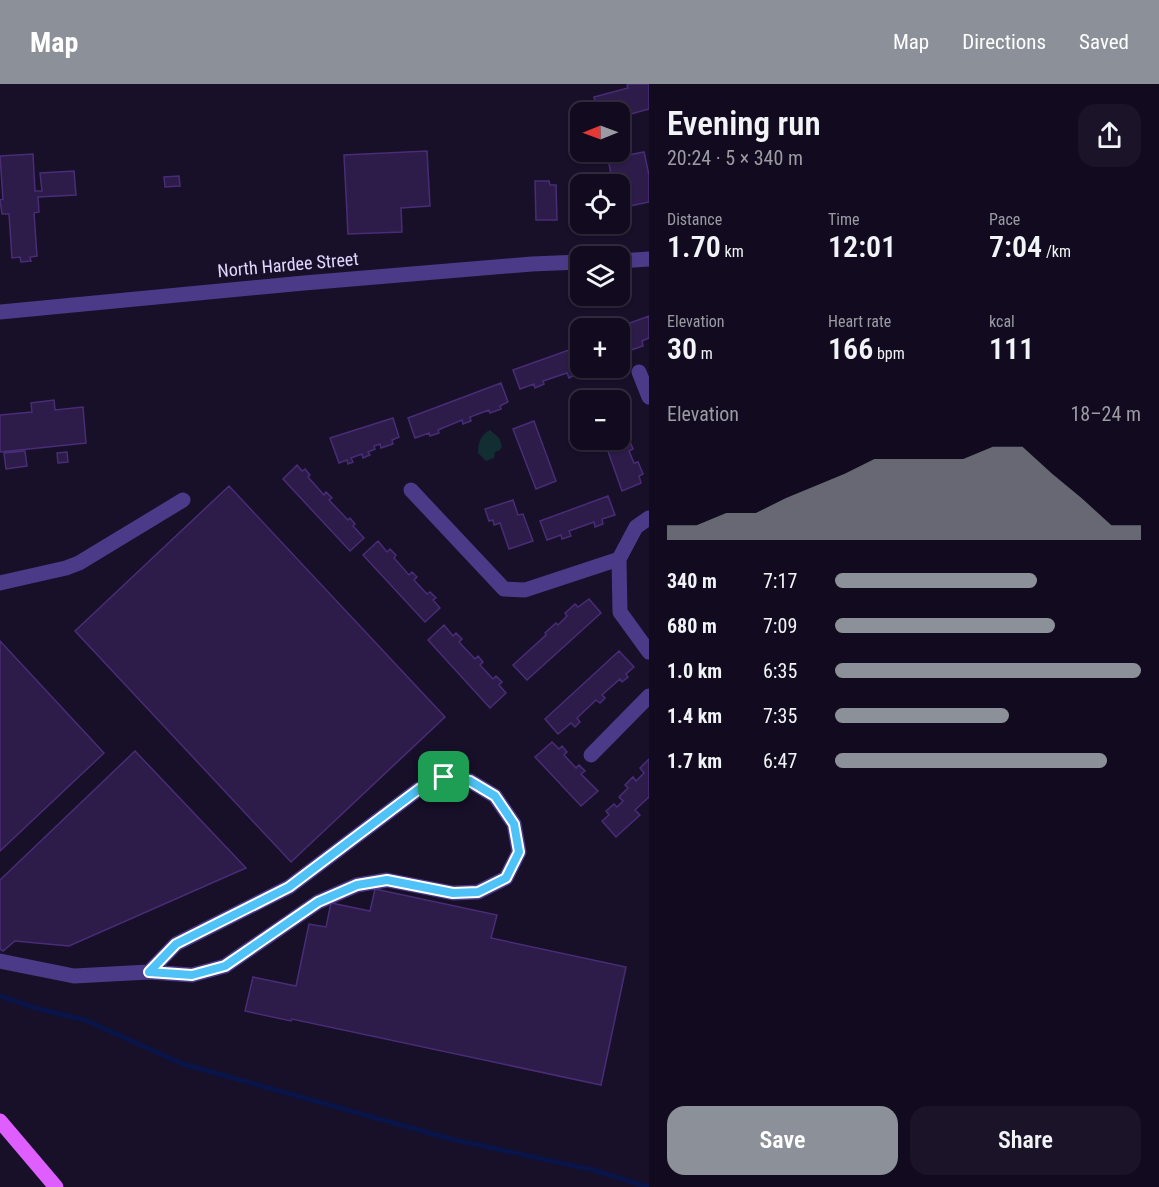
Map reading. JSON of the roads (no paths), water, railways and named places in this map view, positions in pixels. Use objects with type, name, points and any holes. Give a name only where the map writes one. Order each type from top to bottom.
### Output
[{"type":"main road","points":[[0,1121],[56,1187]]},
{"type":"street","points":[[630,261],[649,260]]},
{"type":"street","name":"North Hardee Street","points":[[0,312],[304,283],[570,262]]},
{"type":"street","points":[[639,372],[649,397]]},
{"type":"street","points":[[411,490],[504,589],[525,590],[619,559]]},
{"type":"street","points":[[0,583],[79,563],[183,500]]},
{"type":"street","points":[[649,518],[636,527],[619,559],[620,612],[649,652]]},
{"type":"street","points":[[591,755],[649,696]]},
{"type":"street","points":[[0,961],[74,976],[149,972],[192,975],[225,966],[318,902],[357,885],[387,880],[453,893],[478,892],[506,878],[519,852],[514,824],[495,796],[470,781],[444,777],[419,789],[289,887],[176,944],[149,972]]},
{"type":"waterway","points":[[0,996],[35,1008],[85,1020],[183,1064],[451,1139],[593,1170],[649,1187]]}]
